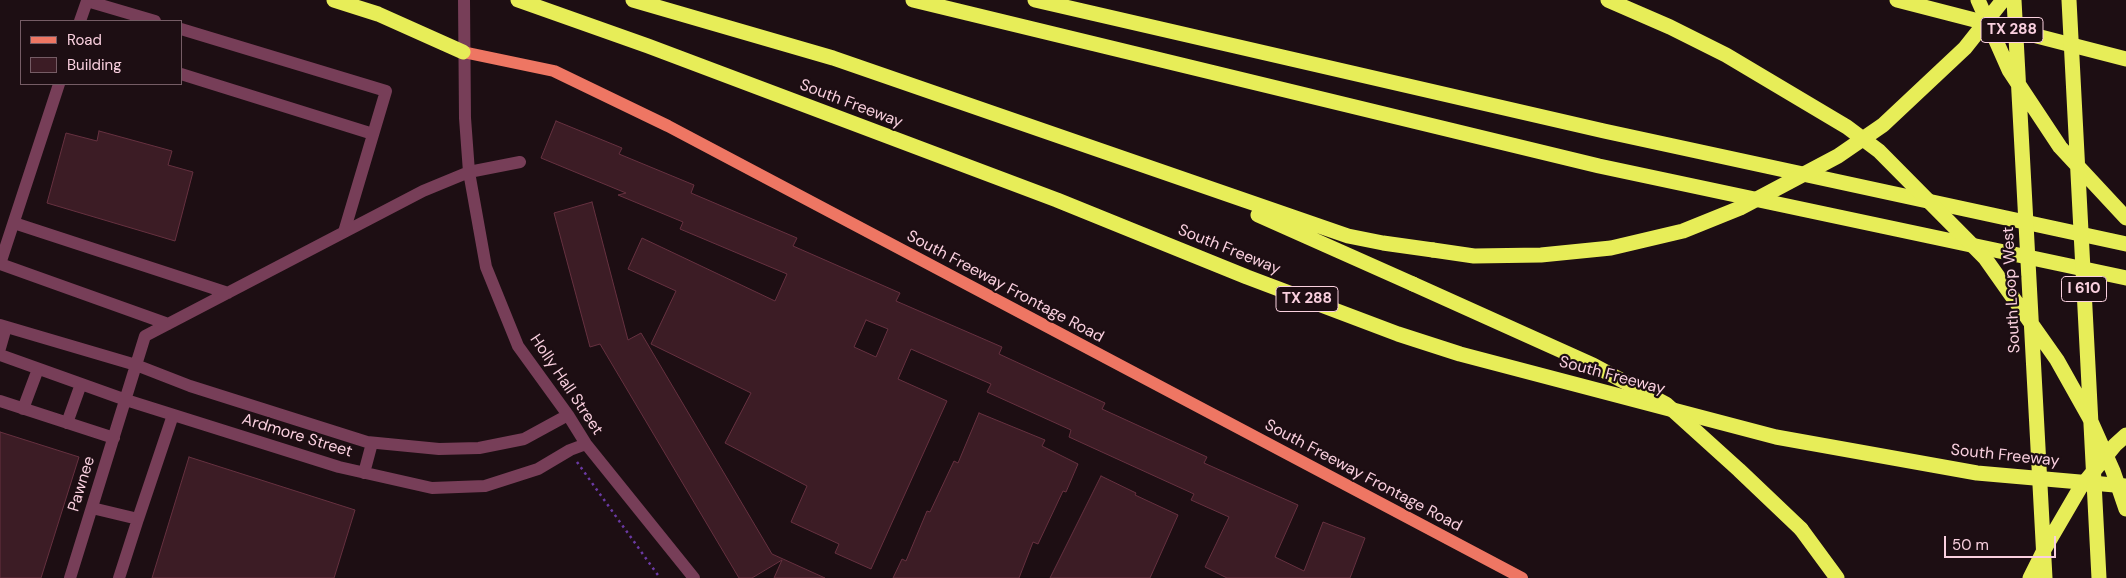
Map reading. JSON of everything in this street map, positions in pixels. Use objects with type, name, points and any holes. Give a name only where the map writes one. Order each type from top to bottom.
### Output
[{"type":"highway","points":[[334,0],[378,14],[464,52]]},
{"type":"highway","name":"South Freeway","points":[[518,0],[648,46],[1057,200],[1247,277],[1380,327],[1460,354],[1776,437],[1977,473],[2126,486]]},
{"type":"highway","points":[[633,0],[833,58],[1348,236],[1383,244],[1474,256],[1541,255],[1611,248],[1683,231],[1740,208],[1838,156],[1883,125],[1965,48],[2003,0]]},
{"type":"highway","points":[[913,0],[1599,166],[2126,278]]},
{"type":"highway","points":[[1035,0],[1604,131],[2126,244]]},
{"type":"highway","points":[[1608,0],[1670,27],[1726,55],[1848,127],[1879,151],[1985,258],[2057,360],[2088,417],[2113,471],[2126,509]]},
{"type":"highway","name":"TX 288","points":[[1897,0],[2126,60]]},
{"type":"highway","points":[[1978,0],[2008,70],[2060,147],[2126,218]]},
{"type":"highway","name":"South Loop West","points":[[2014,0],[2045,576]]},
{"type":"highway","name":"I 610","points":[[2069,0],[2098,578]]},
{"type":"highway","points":[[1172,176],[1593,365],[1666,404],[1801,529],[1837,578]]},
{"type":"highway","points":[[2030,578],[2080,488],[2115,445],[2126,435]]},
{"type":"main road","name":"South Freeway Frontage Road","points":[[464,52],[554,72],[668,126],[1522,578]]},
{"type":"street","name":"Holly Hall Street","points":[[464,0],[465,118],[469,172],[486,266],[518,346],[568,415],[586,444],[694,578]]},
{"type":"street","points":[[80,20],[87,1],[152,20]]},
{"type":"street","points":[[182,29],[386,91],[344,232]]},
{"type":"street","points":[[182,74],[373,134]]},
{"type":"street","points":[[59,85],[0,264],[168,324]]},
{"type":"street","name":"Pawnee","points":[[70,578],[145,336],[423,191],[469,172],[520,162]]},
{"type":"street","points":[[14,223],[228,293]]},
{"type":"street","points":[[0,348],[3,326]]},
{"type":"street","name":"Ardmore Street","points":[[3,326],[136,365],[190,386],[372,443],[439,449],[479,448],[524,439],[568,415]]},
{"type":"street","name":"Ardmore Street","points":[[0,356],[126,400],[339,467],[432,488],[485,486],[538,469],[570,450],[586,444]]},
{"type":"street","points":[[23,409],[38,369]]},
{"type":"street","points":[[68,423],[81,384]]},
{"type":"street","points":[[0,402],[114,438]]},
{"type":"street","points":[[119,578],[173,415]]},
{"type":"street","points":[[364,473],[372,443]]},
{"type":"street","points":[[92,508],[138,520]]},
{"type":"path","points":[[570,450],[660,578]]},
{"type":"building","points":[[556,121],[622,148],[619,154],[694,185],[691,193],[797,238],[793,246],[900,293],[896,301],[1002,347],[999,354],[1105,403],[1102,409],[1207,457],[1204,463],[1298,505],[1275,557],[1304,571],[1323,522],[1365,538],[1350,578],[1227,578],[1205,567],[1229,517],[1191,500],[1194,494],[1069,437],[1071,430],[987,392],[991,384],[911,349],[898,379],[947,401],[871,569],[835,553],[839,544],[791,522],[807,486],[725,443],[751,393],[651,344],[676,291],[628,269],[642,238],[775,301],[787,274],[680,229],[683,222],[618,195],[626,193],[541,158]],"holes":[[[866,320],[888,329],[876,357],[854,347]]]},
{"type":"building","points":[[99,131],[172,151],[168,165],[193,172],[175,241],[47,203],[66,133],[97,141]]},
{"type":"building","points":[[592,202],[628,340],[641,333],[772,554],[825,578],[774,578],[782,560],[752,578],[739,578],[600,344],[590,347],[554,213]]},
{"type":"building","points":[[979,413],[1045,440],[1042,446],[1078,464],[1066,492],[1063,491],[1038,544],[1033,542],[1019,578],[893,578],[902,559],[906,561],[927,511],[930,512],[954,461],[958,463]]},
{"type":"building","points":[[0,432],[79,457],[41,578],[0,578]]},
{"type":"building","points":[[189,457],[355,510],[334,578],[152,578]]},
{"type":"building","points":[[1101,476],[1136,493],[1135,495],[1178,515],[1150,578],[1050,578]]}]
